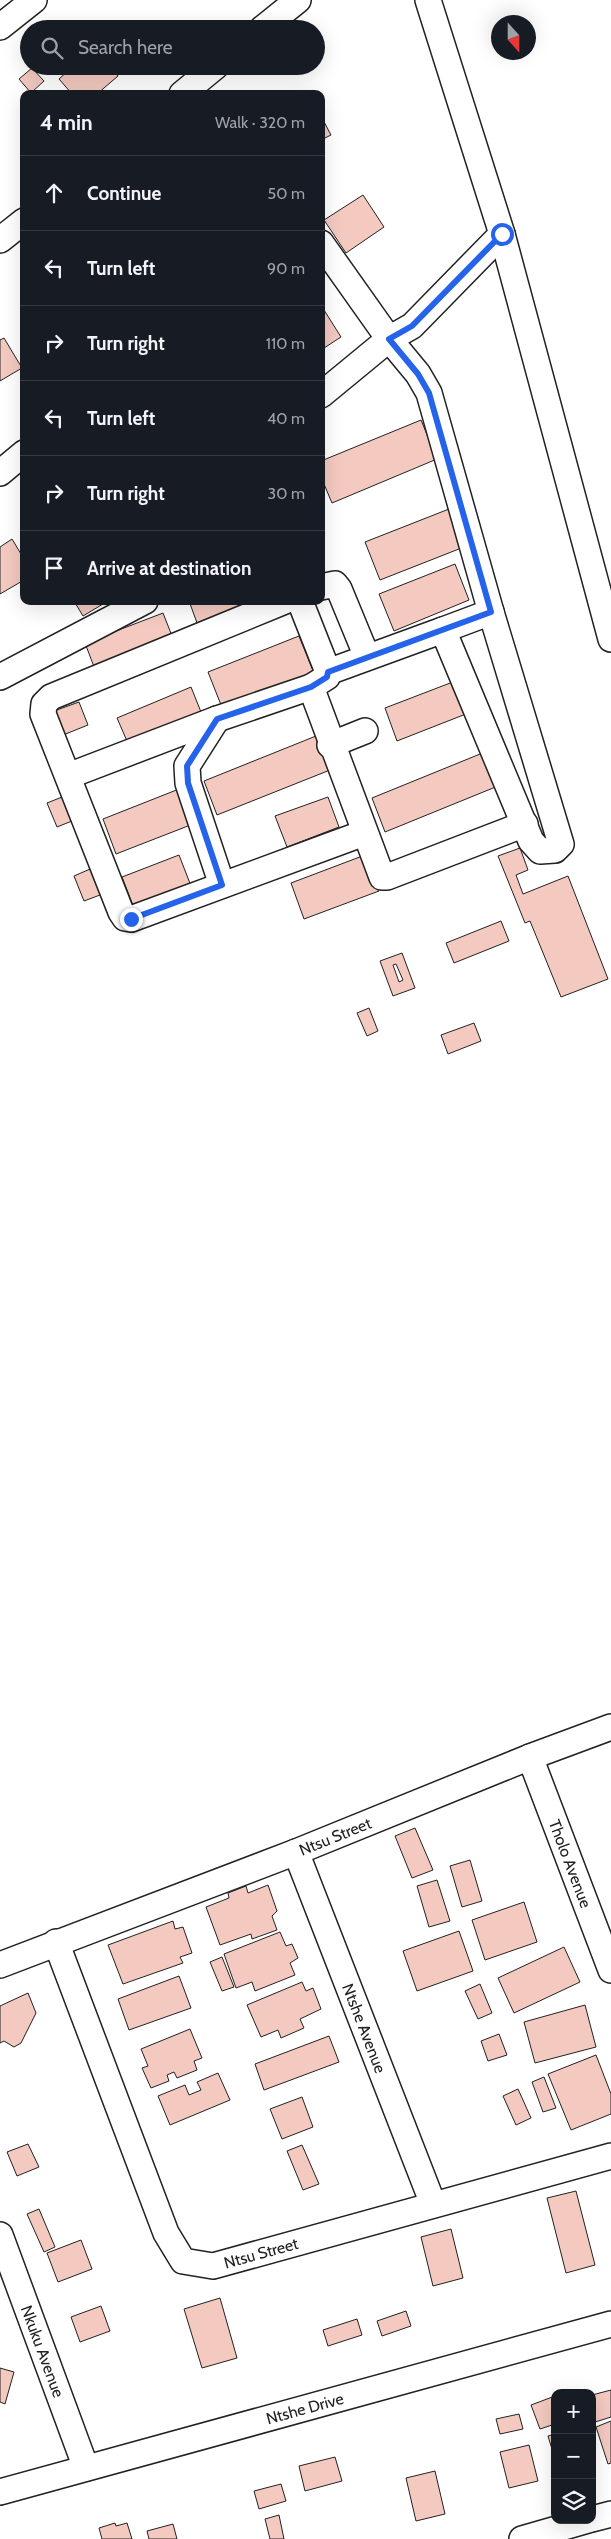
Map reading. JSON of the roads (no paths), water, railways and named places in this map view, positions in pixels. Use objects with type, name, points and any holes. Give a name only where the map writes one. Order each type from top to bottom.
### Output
[{"type":"street","points":[[0,28],[34,0]]},
{"type":"street","points":[[273,20],[298,0]]},
{"type":"street","points":[[428,0],[502,234],[611,639]]},
{"type":"street","points":[[187,90],[205,75]]},
{"type":"street","points":[[0,240],[20,224]]},
{"type":"street","points":[[325,392],[389,339],[412,326],[502,234]]},
{"type":"street","points":[[325,249],[389,339],[418,374],[429,393],[491,612],[561,844],[555,850],[540,852],[531,841],[443,630]]},
{"type":"street","points":[[0,473],[20,456]]},
{"type":"street","points":[[325,586],[335,584],[339,589],[367,657]]},
{"type":"street","points":[[0,677],[137,605]]},
{"type":"street","points":[[276,605],[51,697],[44,704],[43,714],[125,918],[131,919],[364,833]]},
{"type":"street","points":[[301,605],[319,680],[330,744],[382,877],[524,824]]},
{"type":"street","points":[[68,776],[319,680],[367,657],[491,612]]},
{"type":"street","points":[[217,719],[187,766],[188,783],[222,885]]},
{"type":"street","points":[[488,741],[526,726]]},
{"type":"street","points":[[330,744],[365,731]]},
{"type":"street","name":"Ntsu Street","points":[[0,1964],[296,1852],[530,1757],[611,1727]]},
{"type":"street","name":"Tholo Avenue","points":[[530,1757],[611,1970]]},
{"type":"street","name":"Ntshe Avenue","points":[[296,1852],[433,2204]]},
{"type":"street","name":"Ntsu Street","points":[[56,1942],[166,2233],[183,2261],[212,2266],[611,2156]]},
{"type":"street","name":"Nkuku Avenue","points":[[0,2235],[86,2468]]},
{"type":"street","name":"Ntshe Drive","points":[[0,2492],[611,2324]]},
{"type":"street","points":[[596,2518],[611,2514]]},
{"type":"street","points":[[522,2539],[574,2524]]}]
